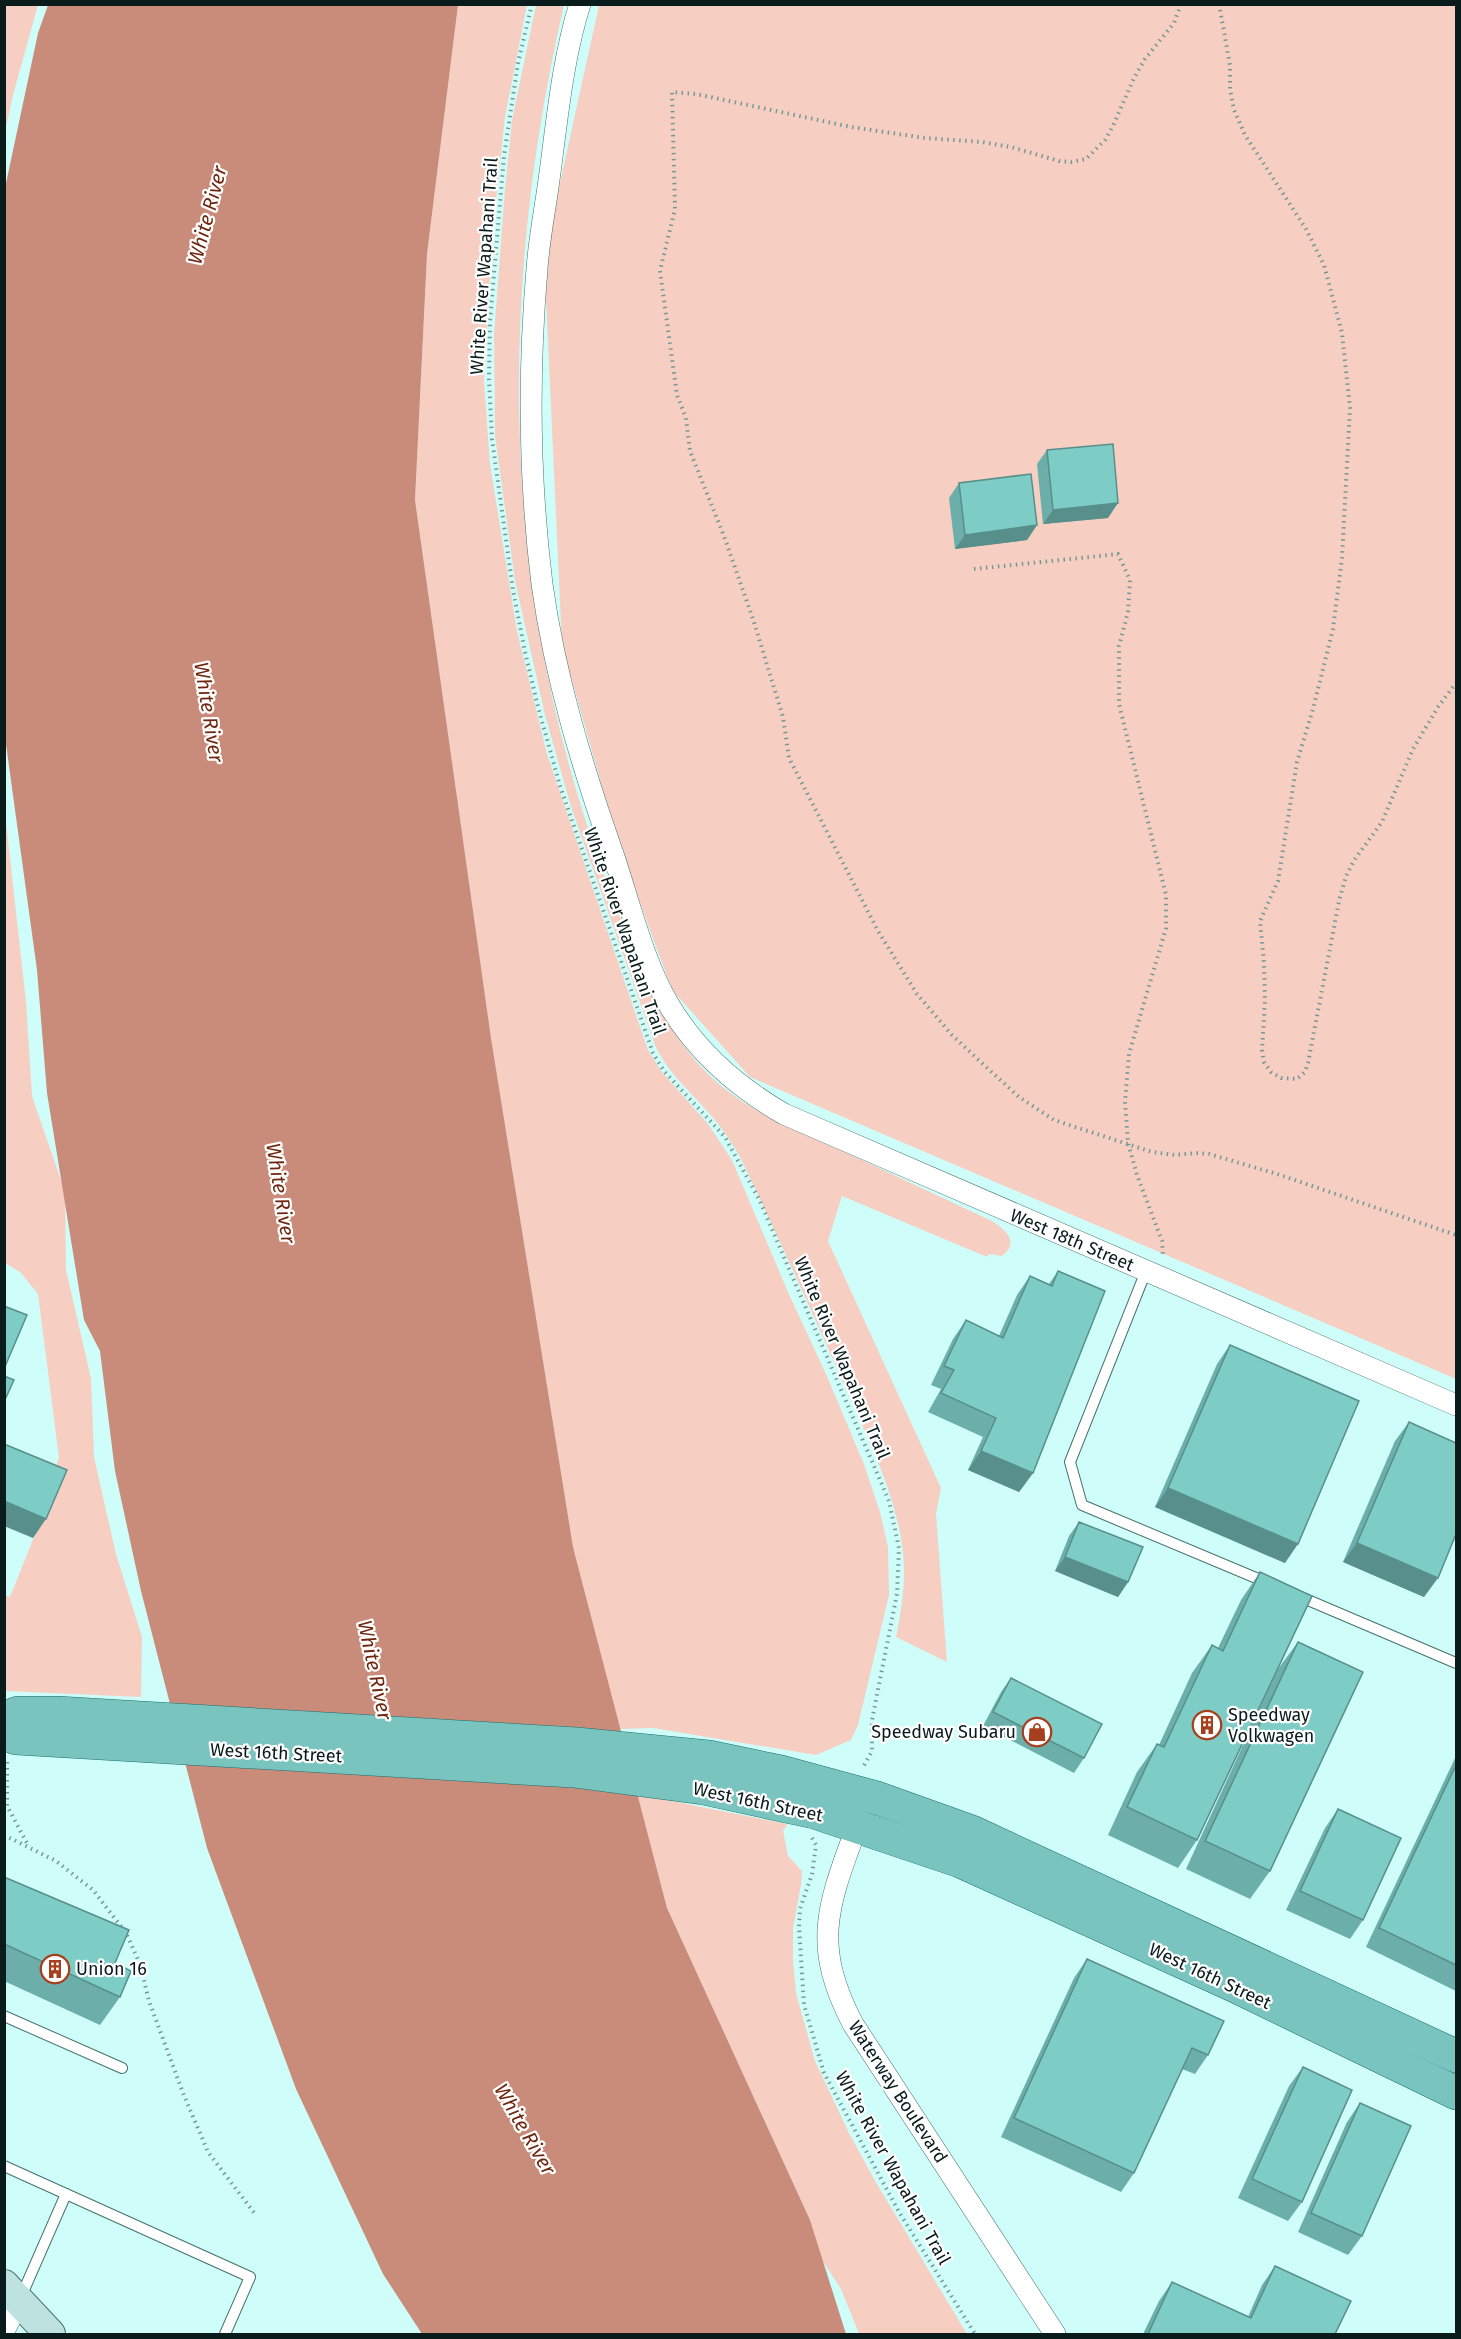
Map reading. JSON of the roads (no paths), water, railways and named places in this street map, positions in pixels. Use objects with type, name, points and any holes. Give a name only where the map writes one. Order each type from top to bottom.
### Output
[{"type":"main road","name":"West 16th Street","points":[[4,1718],[18,1713],[58,1726],[576,1744],[706,1772],[823,1782],[877,1798],[972,1832],[1456,2056]]},
{"type":"main road","name":"West 16th Street","points":[[6,1747],[16,1738],[58,1726]]},
{"type":"main road","name":"West 16th Street","points":[[706,1772],[804,1810],[960,1861],[1233,1985],[1456,2092]]},
{"type":"main road","points":[[12,2292],[50,2334]]},
{"type":"street","name":"West 18th Street","points":[[580,4],[566,58],[537,267],[531,395],[535,523],[543,586],[556,657],[568,711],[593,798],[657,980],[680,1022],[703,1050],[744,1089],[784,1114],[1456,1405]]},
{"type":"street","name":"Waterway Boulevard","points":[[857,1826],[834,1890],[828,1918],[828,1955],[836,1991],[853,2024],[1055,2334]]},
{"type":"street","points":[[4,2331],[12,2292]]},
{"type":"lane","points":[[1154,1275],[1070,1462],[1082,1505],[1456,1663]]},
{"type":"lane","points":[[4,2016],[122,2068]]},
{"type":"lane","points":[[4,2166],[250,2277],[225,2334]]},
{"type":"lane","points":[[12,2292],[66,2194]]},
{"type":"water","name":"White River","points":[[48,5],[458,5],[427,254],[415,500],[491,1038],[573,1547],[667,1908],[810,2220],[846,2334],[422,2334],[383,2274],[296,2089],[207,1848],[141,1591],[115,1471],[100,1351],[84,1320],[47,1093],[37,970],[5,737],[5,188],[38,33]]},
{"type":"place","name":"Speedway Volkwagen","points":[[1207,1725]]},
{"type":"place","name":"Speedway Subaru","points":[[1037,1732]]},
{"type":"place","name":"Union 16","points":[[55,1969]]}]
